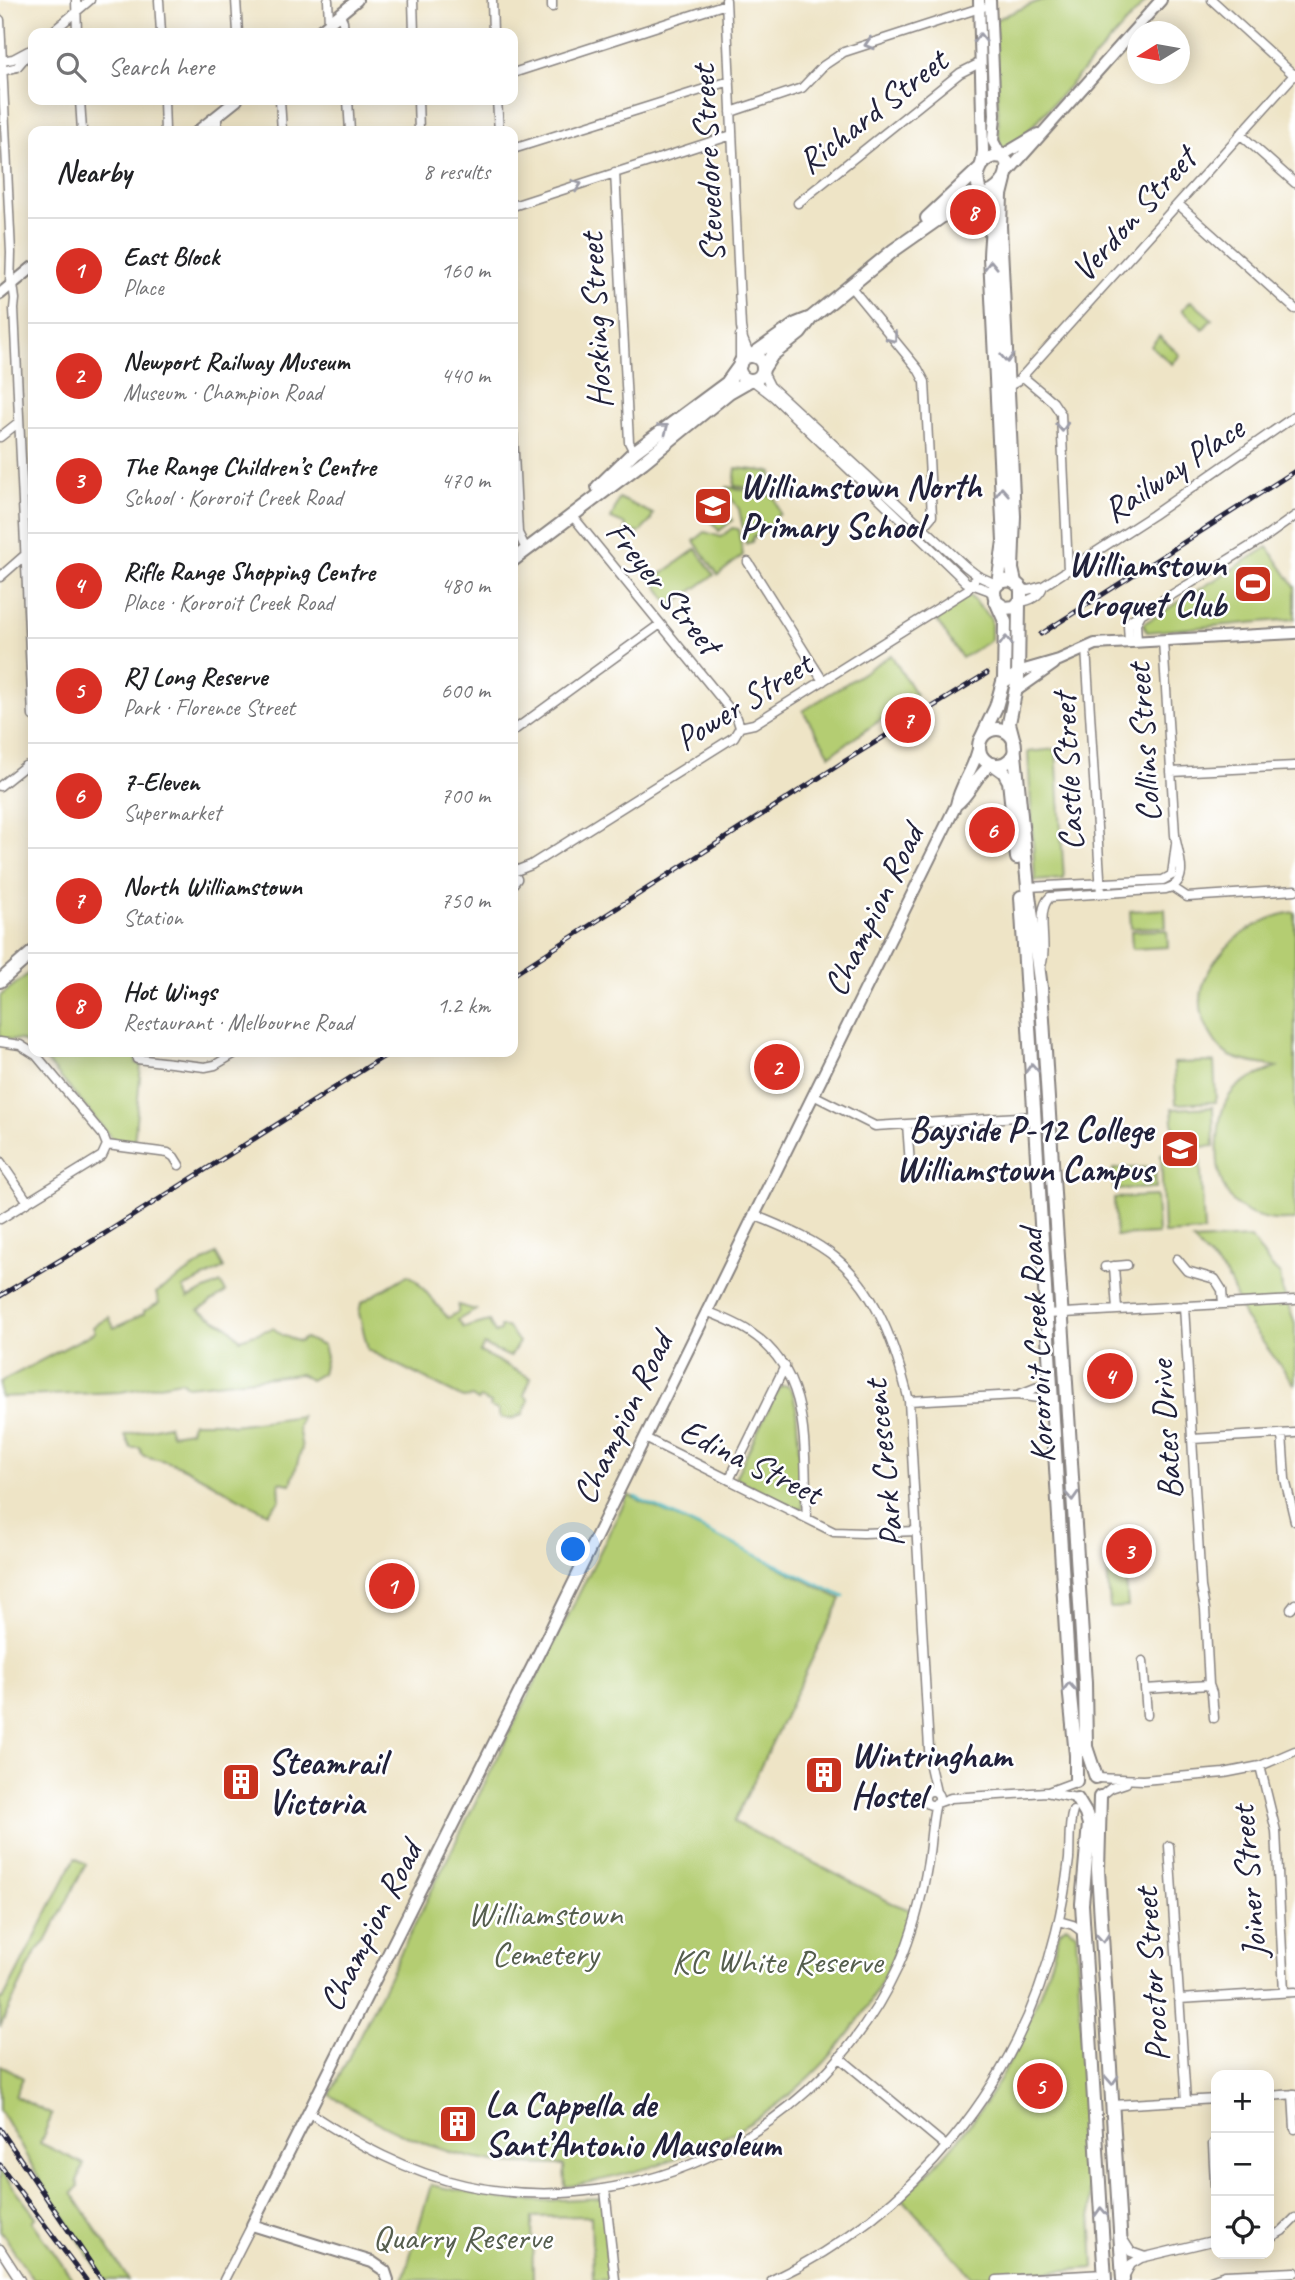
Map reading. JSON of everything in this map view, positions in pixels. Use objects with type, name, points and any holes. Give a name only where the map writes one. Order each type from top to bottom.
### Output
[{"type":"main road","points":[[894,250],[989,158],[1001,156],[1008,164],[1001,195],[1000,226],[1004,541],[996,591],[1005,622],[1006,660],[996,707],[980,743],[983,757],[993,764],[1001,764],[1010,759],[1014,752],[1014,743],[1008,733],[997,729],[986,732],[980,743]]},
{"type":"main road","points":[[980,168],[978,185],[988,202],[990,213],[990,257],[1015,540],[1012,566],[1022,595],[1020,603],[1007,609],[1001,607],[996,591]]},
{"type":"main road","points":[[638,457],[729,392],[760,376],[772,355],[800,334],[811,318],[894,250],[961,203],[997,189],[1005,176]]},
{"type":"main road","points":[[518,556],[724,386],[745,360],[796,324],[811,318]]},
{"type":"main road","points":[[745,360],[760,361],[763,370]]},
{"type":"main road","points":[[745,360],[741,375],[751,380]]},
{"type":"main road","points":[[996,591],[1007,580],[1018,585]]},
{"type":"main road","name":"Kororoit Creek Road","points":[[1020,603],[1017,690],[1009,723],[1014,743],[1039,973],[1085,1683],[1086,1747],[1097,1777]]},
{"type":"main road","name":"Kororoit Creek Road","points":[[993,764],[1004,772],[1010,785],[1027,981],[1076,1781]]},
{"type":"main road","points":[[1,980],[28,956]]},
{"type":"main road","points":[[1027,981],[1039,973]]},
{"type":"main road","points":[[1052,1403],[1066,1389]]},
{"type":"main road","points":[[1105,2277],[1082,1911],[1089,1824],[1086,1814],[1075,1803],[1073,1789],[1076,1781],[1085,1775],[1097,1777],[1102,1785],[1098,1870],[1123,2279]]},
{"type":"main road","points":[[1075,1803],[1091,1804],[1101,1796]]},
{"type":"street","points":[[76,0],[77,28]]},
{"type":"street","points":[[57,28],[90,0]]},
{"type":"street","points":[[159,0],[161,28]]},
{"type":"street","points":[[236,0],[238,28]]},
{"type":"street","points":[[328,0],[329,23]]},
{"type":"street","points":[[323,28],[358,0]]},
{"type":"street","points":[[413,0],[414,28]]},
{"type":"street","points":[[492,0],[493,28]]},
{"type":"street","points":[[731,112],[802,88],[822,66],[844,52],[990,0],[995,115],[993,141],[1001,156],[1045,130]]},
{"type":"street","points":[[1005,176],[1161,0]]},
{"type":"street","points":[[1212,0],[1295,75]]},
{"type":"street","points":[[518,70],[726,2]]},
{"type":"street","name":"Stevedore Street","points":[[726,2],[741,327],[745,360]]},
{"type":"street","points":[[979,4],[983,151],[980,168]]},
{"type":"street","points":[[340,15],[344,28]]},
{"type":"street","points":[[0,20],[11,253],[6,289],[14,309]]},
{"type":"street","points":[[2,61],[13,60],[28,51]]},
{"type":"street","points":[[3,71],[17,67],[28,54]]},
{"type":"street","name":"Richard Street","points":[[798,203],[960,73],[980,63]]},
{"type":"street","name":"Verdon Street","points":[[1002,386],[1022,376],[1295,75]]},
{"type":"street","points":[[518,147],[730,81]]},
{"type":"street","points":[[80,105],[82,126]]},
{"type":"street","points":[[164,105],[165,126]]},
{"type":"street","points":[[204,126],[231,105]]},
{"type":"street","points":[[280,105],[282,126]]},
{"type":"street","points":[[348,105],[350,126]]},
{"type":"street","points":[[418,105],[419,126]]},
{"type":"street","points":[[497,105],[499,126]]},
{"type":"street","points":[[217,116],[217,126]]},
{"type":"street","points":[[1240,134],[1295,183]]},
{"type":"street","points":[[518,204],[732,135]]},
{"type":"street","name":"Hosking Street","points":[[615,172],[629,442],[638,457]]},
{"type":"street","points":[[1178,204],[1295,309]]},
{"type":"street","points":[[11,253],[15,266],[28,270]]},
{"type":"street","points":[[6,289],[28,271]]},
{"type":"street","points":[[850,286],[918,369],[925,382],[932,513],[931,520],[920,530]]},
{"type":"street","points":[[6,289],[15,299],[28,615]]},
{"type":"street","points":[[763,370],[770,386],[862,476]]},
{"type":"street","points":[[1022,376],[1054,402],[1061,414],[1068,570]]},
{"type":"street","points":[[751,380],[774,397],[920,530],[971,585],[996,591]]},
{"type":"street","name":"Railway Place","points":[[1018,585],[1028,590],[1044,586],[1175,501],[1295,416]]},
{"type":"street","points":[[0,437],[19,422]]},
{"type":"street","name":"Freyer Street","points":[[571,514],[734,714],[740,727]]},
{"type":"street","points":[[1133,642],[1129,622],[1295,516]]},
{"type":"street","points":[[920,530],[996,591]]},
{"type":"street","points":[[518,533],[526,549]]},
{"type":"street","points":[[0,577],[28,552]]},
{"type":"street","points":[[748,562],[823,681]]},
{"type":"street","name":"Power Street","points":[[518,874],[734,737],[740,727],[754,724],[933,613],[971,585],[978,576]]},
{"type":"street","name":"Railway Place","points":[[1020,603],[1031,599],[1042,591],[1044,586]]},
{"type":"street","points":[[518,727],[659,625]]},
{"type":"street","points":[[1003,683],[1018,672],[1059,660],[1098,644],[1295,633]]},
{"type":"street","name":"Collins Street","points":[[1163,640],[1176,843],[1174,881]]},
{"type":"street","name":"Castle Street","points":[[1086,648],[1101,888]]},
{"type":"street","points":[[1017,690],[1059,660]]},
{"type":"street","name":"Champion Road","points":[[224,2280],[645,1438],[956,805],[959,791],[977,760],[980,743]]},
{"type":"street","name":"Champion Road","points":[[956,805],[962,801],[979,773],[993,764]]},
{"type":"street","points":[[0,786],[28,765]]},
{"type":"street","points":[[1171,772],[1295,766]]},
{"type":"street","points":[[1039,973],[1044,954],[1043,908],[1045,902],[1055,895],[1163,880],[1174,881],[1193,895],[1295,890]]},
{"type":"street","points":[[1028,887],[1101,888]]},
{"type":"street","points":[[0,1042],[28,1049]]},
{"type":"street","points":[[0,1219],[102,1156],[107,1145],[103,1135],[38,1057]]},
{"type":"street","points":[[137,1059],[205,1067],[229,1057]]},
{"type":"street","points":[[813,1095],[875,1126],[1035,1116]]},
{"type":"street","points":[[907,1125],[911,1178]]},
{"type":"street","points":[[107,1145],[168,1153],[179,1165]]},
{"type":"street","points":[[0,1161],[28,1202]]},
{"type":"street","name":"Park Crescent","points":[[754,1215],[804,1237],[837,1258],[866,1292],[886,1326],[900,1361],[909,1401],[933,1798]]},
{"type":"street","points":[[1177,1259],[1181,1271],[1214,1279],[1222,1289],[1223,1304]]},
{"type":"street","points":[[1117,1310],[1110,1266],[1127,1265]]},
{"type":"street","points":[[1047,1314],[1295,1300]]},
{"type":"street","name":"Bates Drive","points":[[1184,1306],[1200,1587],[1205,1609],[1209,1685],[1214,1718]]},
{"type":"street","points":[[706,1311],[749,1331],[771,1348],[785,1366],[798,1395],[801,1413],[807,1518]]},
{"type":"street","points":[[729,1480],[785,1366]]},
{"type":"street","points":[[1017,1395],[1051,1382]]},
{"type":"street","points":[[909,1401],[1017,1395],[1052,1403]]},
{"type":"street","points":[[1282,1433],[1285,1479],[1295,1521]]},
{"type":"street","points":[[1192,1439],[1295,1433]]},
{"type":"street","name":"Edina Street","points":[[645,1438],[839,1533],[917,1531]]},
{"type":"street","points":[[1143,1661],[1147,1715]]},
{"type":"street","points":[[1145,1689],[1209,1685]]},
{"type":"street","points":[[1101,1796],[1119,1785],[1143,1780],[1224,1773],[1260,1766],[1295,1751]]},
{"type":"street","name":"Joiner Street","points":[[1260,1766],[1276,1831],[1284,1993]]},
{"type":"street","points":[[1097,1777],[1143,1780]]},
{"type":"street","points":[[308,2112],[366,2147],[413,2170],[464,2185],[499,2191],[540,2194],[604,2190],[688,2166],[740,2141],[782,2113],[839,2057],[879,2001],[911,1935],[920,1903],[933,1798],[1046,1792],[1076,1781]]},
{"type":"street","points":[[772,2280],[827,2250],[869,2222],[923,2173],[978,2108],[1025,2027],[1059,1921],[1075,1803],[1046,1792]]},
{"type":"street","name":"Proctor Street","points":[[1168,1846],[1186,2101]]},
{"type":"street","points":[[1059,1921],[1072,1919],[1082,1911]]},
{"type":"street","points":[[1059,1921],[1073,1925],[1084,1933]]},
{"type":"street","points":[[1179,1999],[1295,1992]]},
{"type":"street","points":[[839,2057],[947,2147]]},
{"type":"street","points":[[1274,2096],[1294,2094],[1295,2129]]},
{"type":"street","points":[[1113,2105],[1211,2099]]},
{"type":"street","points":[[604,2190],[615,2280]]},
{"type":"street","points":[[1274,2235],[1295,2218]]},
{"type":"street","points":[[252,2225],[372,2262],[385,2271],[388,2280]]},
{"type":"street","points":[[1121,2236],[1131,2252],[1145,2256]]},
{"type":"street","points":[[1123,2279],[1133,2262],[1145,2256],[1211,2240]]},
{"type":"street","points":[[1,2252],[20,2280]]},
{"type":"street","points":[[1211,2280],[1222,2275],[1295,2272]]},
{"type":"street","points":[[997,2280],[1105,2277]]},
{"type":"green space","points":[[1041,0],[1147,0],[1020,140],[1002,149],[999,144],[995,20]]},
{"type":"green space","points":[[1191,301],[1212,319],[1203,329],[1182,310]]},
{"type":"green space","points":[[1159,336],[1180,355],[1172,364],[1151,346]]},
{"type":"green space","points":[[736,468],[772,472],[770,490],[734,486]]},
{"type":"green space","points":[[727,487],[767,494],[775,498],[780,514],[774,518],[772,526],[756,537],[753,536],[752,542],[746,544],[739,509],[726,491]]},
{"type":"green space","points":[[712,494],[733,520],[719,531],[699,505]]},
{"type":"green space","points":[[619,498],[653,514],[650,522],[639,533],[625,530],[626,525],[611,519]]},
{"type":"green space","points":[[732,528],[738,529],[743,555],[718,575],[694,541],[705,532],[721,537]]},
{"type":"green space","name":"Williamstown Croquet Club","points":[[1268,547],[1295,587],[1295,619],[1147,632],[1143,624]]},
{"type":"green space","points":[[696,549],[714,575],[671,606],[653,580]]},
{"type":"green space","points":[[969,595],[991,619],[991,640],[962,658],[935,618]]},
{"type":"green space","points":[[891,655],[916,695],[830,755],[803,711]]},
{"type":"green space","points":[[1056,749],[1064,879],[1035,881],[1028,752]]},
{"type":"green space","points":[[1165,909],[1166,927],[1131,928],[1130,911]]},
{"type":"green space","points":[[1295,912],[1295,1220],[1274,1220],[1253,1215],[1232,1201],[1218,1168],[1218,1134],[1223,1107],[1234,1090],[1244,1082],[1277,1067],[1242,1060],[1226,1053],[1211,1035],[1201,1007],[1203,987],[1210,969],[1223,951],[1257,925],[1276,916]]},
{"type":"green space","points":[[1167,930],[1168,947],[1132,949],[1131,931]]},
{"type":"green space","points":[[28,974],[28,1044],[20,1040],[0,1039],[0,996]]},
{"type":"green space","points":[[43,1057],[137,1057],[136,1063],[141,1065],[134,1144],[114,1141]]},
{"type":"green space","points":[[1214,1062],[1216,1102],[1176,1104],[1174,1063]]},
{"type":"green space","points":[[1213,1107],[1214,1146],[1175,1148],[1172,1109]]},
{"type":"green space","points":[[1200,1153],[1204,1232],[1164,1234],[1161,1154]]},
{"type":"green space","points":[[1155,1167],[1156,1188],[1114,1190],[1113,1169]]},
{"type":"green space","points":[[1156,1196],[1158,1234],[1116,1236],[1114,1198]]},
{"type":"green space","points":[[1251,1238],[1270,1265],[1280,1274],[1282,1289],[1295,1324],[1295,1385],[1244,1317],[1225,1274],[1193,1241]]},
{"type":"green space","points":[[216,1254],[224,1268],[183,1288],[188,1298],[221,1283],[226,1292],[199,1310],[230,1328],[240,1339],[273,1328],[299,1342],[305,1338],[323,1346],[326,1357],[322,1373],[310,1380],[300,1374],[187,1386],[181,1381],[121,1392],[0,1397],[0,1382],[95,1332],[93,1327],[109,1317],[114,1328],[144,1314],[144,1311],[159,1303],[156,1293]]},
{"type":"green space","points":[[408,1275],[415,1279],[448,1318],[458,1312],[458,1305],[476,1310],[458,1320],[464,1328],[489,1321],[495,1333],[500,1331],[500,1327],[507,1327],[519,1342],[510,1357],[484,1345],[480,1352],[531,1378],[524,1395],[529,1400],[523,1414],[512,1419],[500,1417],[498,1410],[490,1407],[491,1403],[480,1398],[478,1401],[472,1397],[463,1398],[368,1350],[359,1313],[361,1303]]},
{"type":"green space","points":[[788,1386],[793,1393],[796,1407],[803,1508],[797,1510],[735,1478],[778,1389]]},
{"type":"green space","points":[[301,1416],[298,1427],[302,1448],[291,1484],[279,1482],[280,1500],[268,1513],[180,1466],[142,1455],[140,1448],[131,1448],[125,1435],[168,1425],[171,1434],[190,1431],[192,1422],[221,1422],[233,1425]]},
{"type":"green space","name":"Williamstown Cemetery","points":[[628,1495],[750,1552],[841,1599],[734,1822],[892,1903],[913,1911],[867,2007],[839,2046],[808,2079],[774,2107],[737,2131],[697,2150],[655,2166],[565,2187],[564,2165],[494,2162],[450,2152],[408,2137],[330,2095]]},
{"type":"green space","points":[[1117,1553],[1118,1581],[1126,1581],[1128,1607],[1110,1608],[1106,1554]]},
{"type":"green space","points":[[75,1858],[86,1864],[46,1942],[36,1952],[0,2027],[0,1999],[3,2000]]},
{"type":"green space","points":[[1066,1926],[1076,1933],[1094,2268],[972,2277],[902,2198],[959,2139],[1002,2076],[1034,2008],[1060,1931]]},
{"type":"green space","points":[[0,2065],[23,2078],[15,2096],[52,2115],[40,2143],[84,2164],[77,2181],[79,2186],[72,2193],[129,2280],[105,2280],[43,2185],[0,2110]]},
{"type":"green space","points":[[0,2170],[36,2217],[32,2221],[73,2280],[33,2280],[0,2230]]},
{"type":"green space","name":"Quarry Reserve","points":[[431,2185],[503,2200],[602,2198],[609,2280],[593,2280],[591,2216],[532,2217],[533,2280],[403,2280]]},
{"type":"waterway","points":[[635,1497],[844,1597]]},
{"type":"railway","points":[[1041,634],[1295,471]]},
{"type":"railway","points":[[518,972],[987,673]]},
{"type":"railway","points":[[0,1296],[104,1234],[383,1057]]},
{"type":"railway","points":[[0,2129],[102,2280]]},
{"type":"railway","points":[[0,2165],[86,2280]]},
{"type":"place","name":"Hot Wings","points":[[973,212]]},
{"type":"place","name":"Williamstown North Primary School","points":[[713,506]]},
{"type":"place","name":"Williamstown Croquet Club","points":[[1253,584]]},
{"type":"place","name":"North Williamstown","points":[[908,720]]},
{"type":"place","name":"7-Eleven","points":[[992,830]]},
{"type":"place","name":"Newport Railway Museum","points":[[777,1067]]},
{"type":"place","name":"Bayside P-12 College Williamstown Campus","points":[[1180,1149]]},
{"type":"place","name":"Rifle Range Shopping Centre","points":[[1110,1376]]},
{"type":"place","name":"The Range Children’s Centre","points":[[1129,1551]]},
{"type":"place","name":"East Block","points":[[392,1586]]},
{"type":"place","name":"Wintringham Hostel","points":[[824,1775]]},
{"type":"place","name":"Steamrail Victoria","points":[[241,1782]]},
{"type":"place","name":"RJ Long Reserve","points":[[1040,2086]]},
{"type":"place","name":"La Cappella de Sant’Antonio Mausoleum","points":[[458,2124]]},
{"type":"park label","name":"KC White Reserve","points":[[777,1961]]}]
